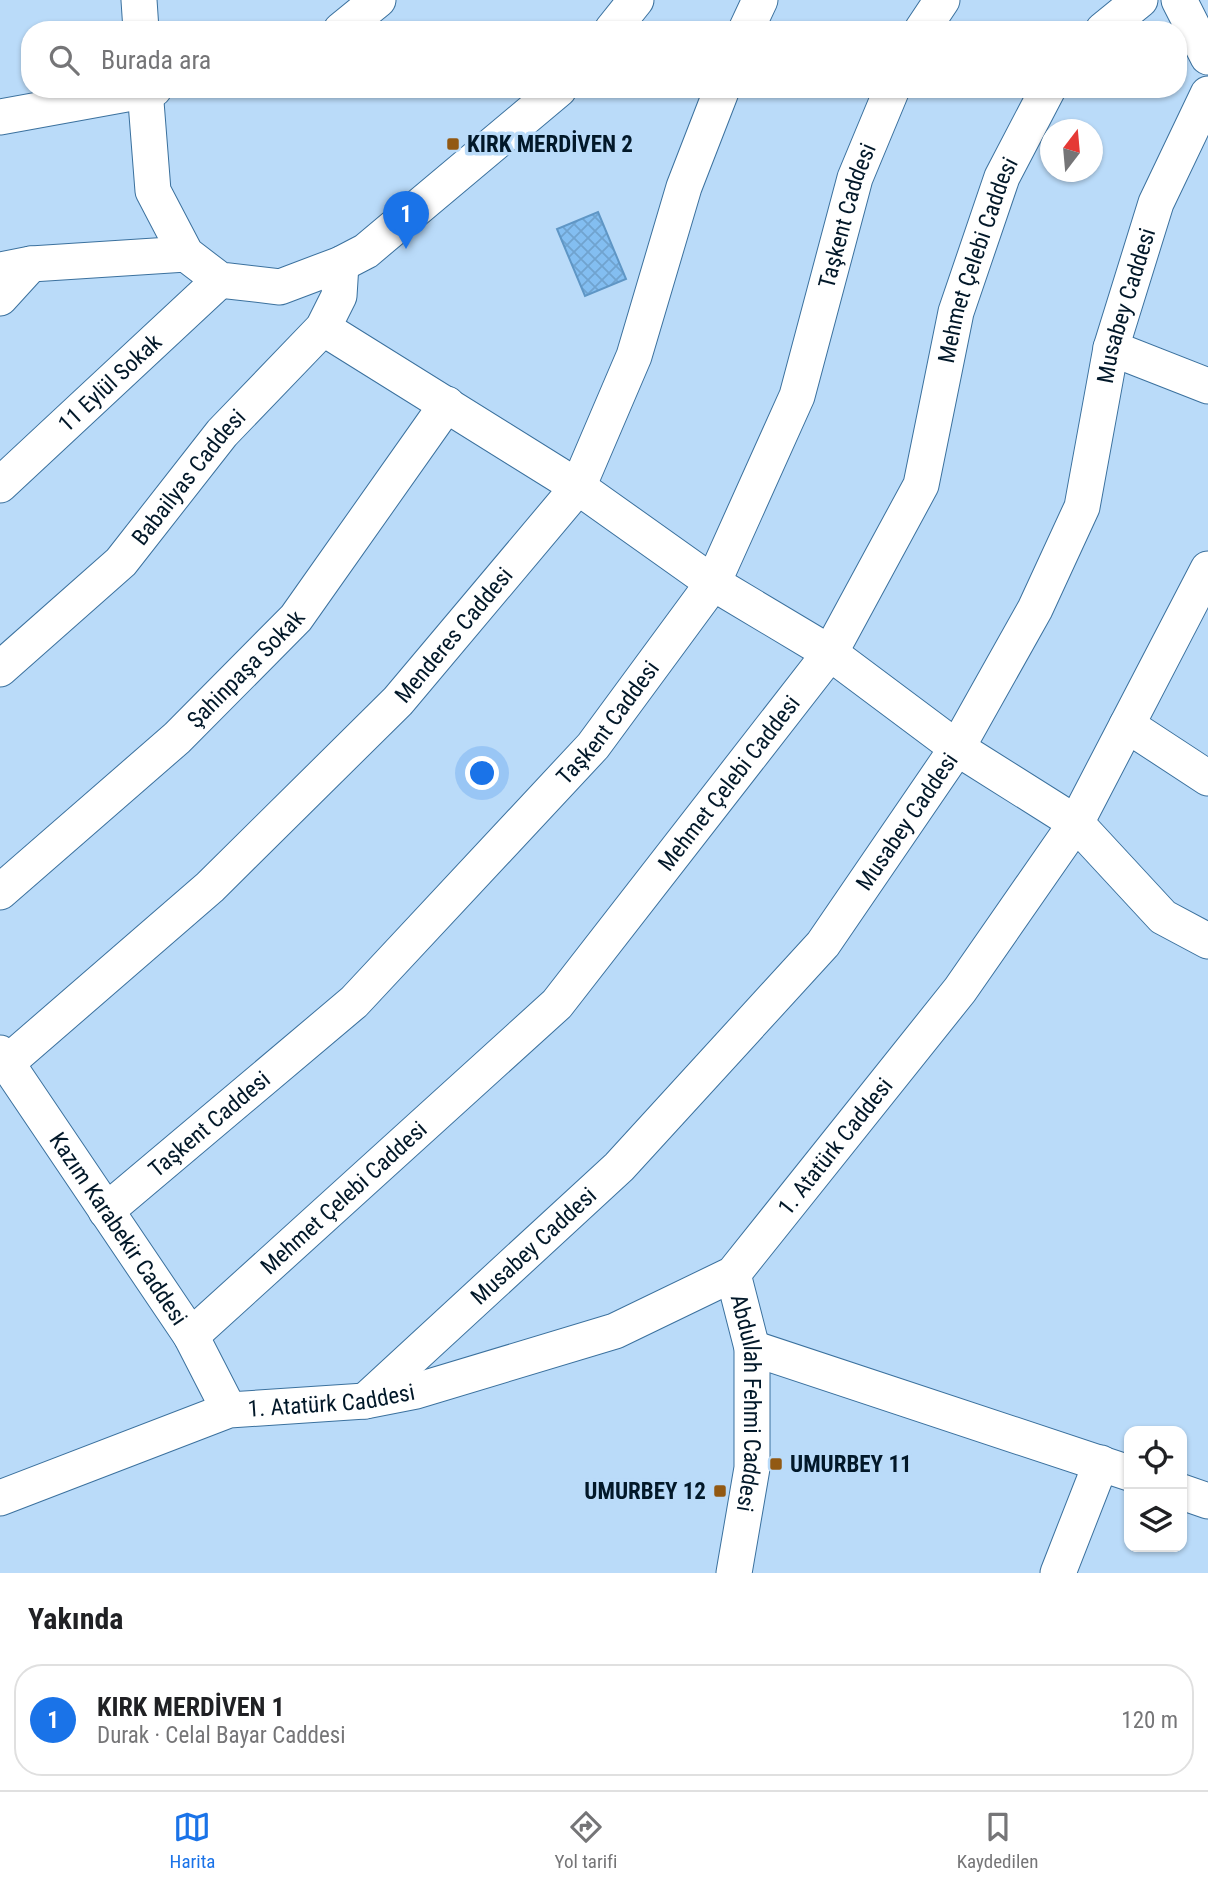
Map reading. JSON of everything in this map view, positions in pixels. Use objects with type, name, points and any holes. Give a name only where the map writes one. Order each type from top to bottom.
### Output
[{"type":"street","points":[[139,0],[140,21]]},
{"type":"street","points":[[352,21],[378,0]]},
{"type":"street","points":[[619,21],[636,0]]},
{"type":"street","points":[[750,21],[760,0]]},
{"type":"street","points":[[928,21],[942,0]]},
{"type":"street","points":[[1114,21],[1140,0]]},
{"type":"street","points":[[1179,0],[1208,57]]},
{"type":"street","name":"Musabey Caddesi","points":[[365,1401],[618,1167],[824,944],[957,748],[1035,609],[1082,507],[1111,348],[1156,203],[1208,94]]},
{"type":"street","points":[[0,117],[104,98]]},
{"type":"street","points":[[148,98],[153,191],[186,254],[220,280],[280,287],[341,264],[366,251],[548,98]]},
{"type":"street","name":"Menderes Caddesi","points":[[4,1058],[210,887],[398,701],[578,487],[634,356],[684,187],[719,98]]},
{"type":"street","name":"Taşkent Caddesi","points":[[106,1211],[354,1002],[593,747],[713,583],[797,396],[855,178],[888,98]]},
{"type":"street","name":"Mehmet Çelebi Caddesi","points":[[191,1336],[557,1004],[830,653],[921,485],[956,312],[1002,177],[1043,98]]},
{"type":"street","points":[[0,298],[16,267],[186,254]]},
{"type":"street","name":"Babailyas Caddesi","points":[[0,669],[121,562],[222,433],[323,328],[339,296],[341,264]]},
{"type":"street","name":"11 Eylül Sokak","points":[[0,485],[220,280]]},
{"type":"street","points":[[323,328],[578,487],[713,583],[830,653],[957,748],[1076,823],[1163,916],[1208,941]]},
{"type":"street","points":[[1111,348],[1208,386]]},
{"type":"street","name":"Şahinpaşa Sokak","points":[[0,892],[177,738],[296,618],[447,404]]},
{"type":"street","name":"1. Atatürk Caddesi","points":[[0,1498],[229,1410],[365,1401],[416,1391],[615,1331],[733,1274],[960,990],[1076,823],[1208,569]]},
{"type":"street","points":[[1127,725],[1208,778]]},
{"type":"street","name":"Kazım Karabekir Caddesi","points":[[4,1058],[191,1336],[229,1410]]},
{"type":"street","name":"Abdullah Fehmi Caddesi","points":[[733,1274],[752,1348],[751,1468],[734,1573]]},
{"type":"street","points":[[752,1348],[1115,1468],[1058,1573]]},
{"type":"street","points":[[1187,1494],[1208,1501]]},
{"type":"building","points":[[598,212],[626,279],[585,296],[557,229]]},
{"type":"place","name":"KIRK MERDİVEN 2","points":[[453,144]]},
{"type":"place","name":"KIRK MERDİVEN 1","points":[[406,249]]},
{"type":"place","name":"UMURBEY 11","points":[[776,1464]]},
{"type":"place","name":"UMURBEY 12","points":[[720,1491]]}]
